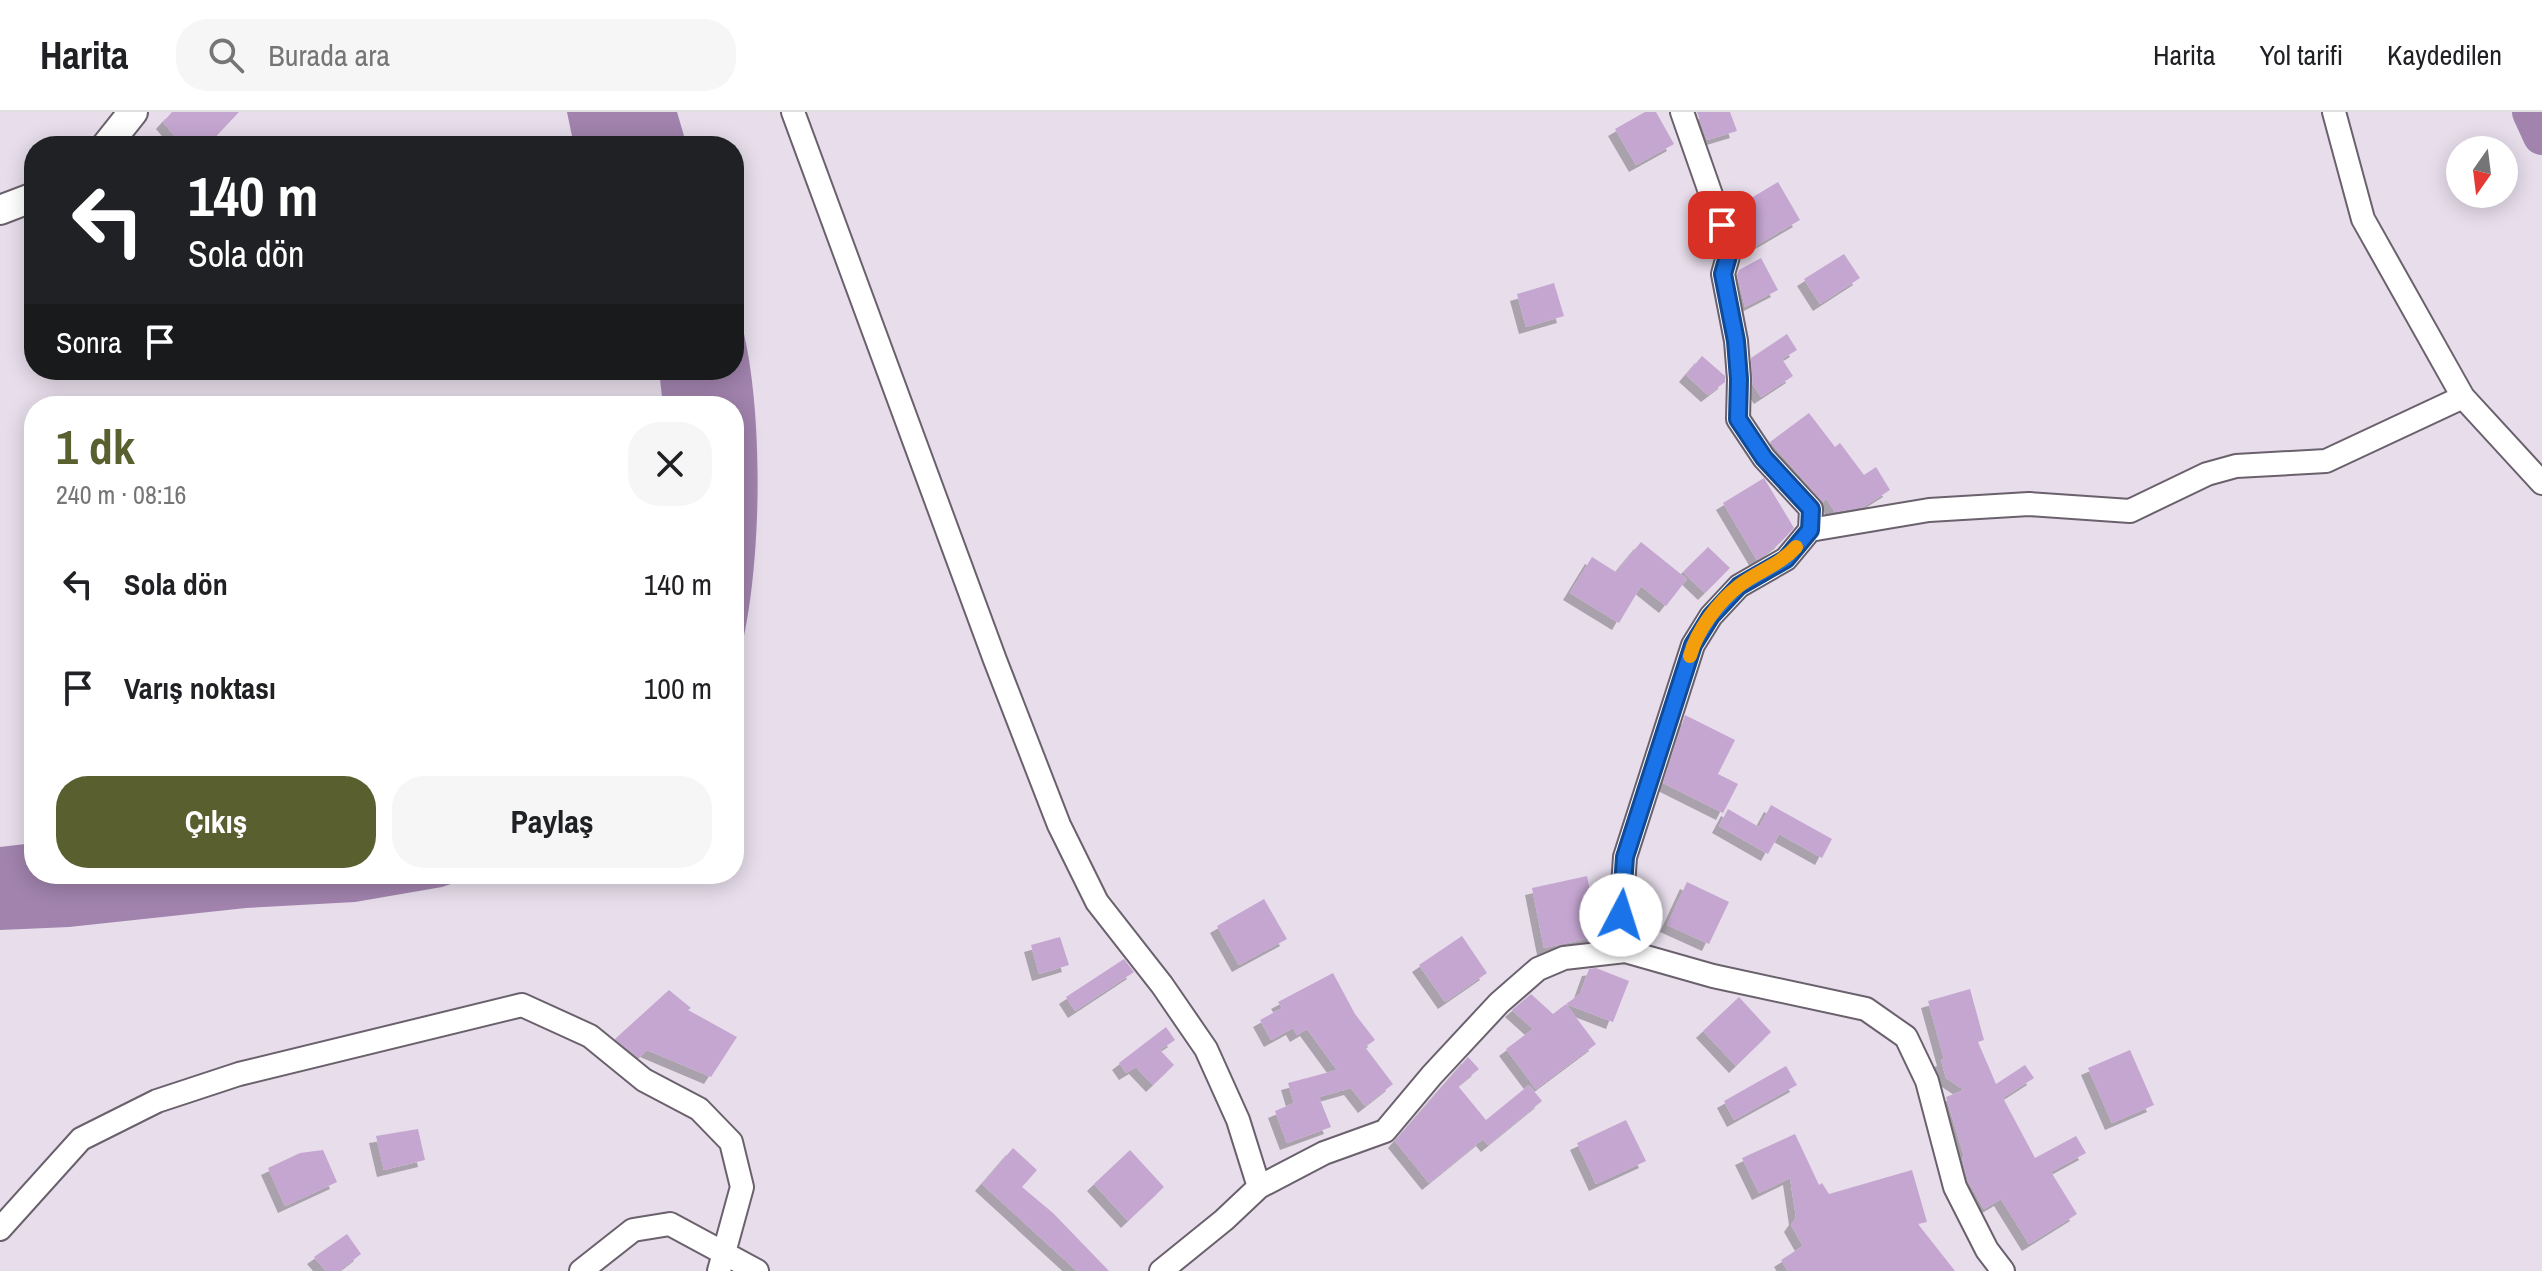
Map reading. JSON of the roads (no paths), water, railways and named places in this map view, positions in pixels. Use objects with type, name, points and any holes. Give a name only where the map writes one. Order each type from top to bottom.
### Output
[{"type":"main road","points":[[114,136],[133,112]]},
{"type":"main road","points":[[0,210],[24,201]]},
{"type":"street","points":[[793,112],[1059,825],[1097,902],[1162,985],[1206,1049],[1238,1120],[1259,1187]]},
{"type":"street","points":[[1625,951],[1621,915],[1625,857],[1693,645],[1711,616],[1739,586],[1786,559],[1810,530],[1811,509],[1764,458],[1738,419],[1736,341],[1723,274],[1730,249],[1682,112]]},
{"type":"street","points":[[2334,112],[2363,219],[2463,397],[2542,483]]},
{"type":"street","points":[[1810,530],[1929,510],[2029,504],[2130,511],[2207,474],[2236,466],[2326,461],[2463,397]]},
{"type":"street","points":[[1161,1271],[1259,1187],[1324,1153],[1385,1131],[1499,1003],[1538,969],[1564,958],[1625,951],[1713,976],[1866,1009],[1906,1037],[1927,1081],[1955,1187],[1987,1250],[2003,1271]]},
{"type":"street","points":[[0,1229],[81,1139],[157,1101],[239,1074],[522,1005],[590,1036],[644,1080],[699,1109],[731,1142],[742,1187],[721,1261]]},
{"type":"street","points":[[581,1271],[602,1251],[633,1230],[670,1224],[721,1261],[757,1271]]},
{"type":"waterway","points":[[2531,112],[2542,136]]}]
